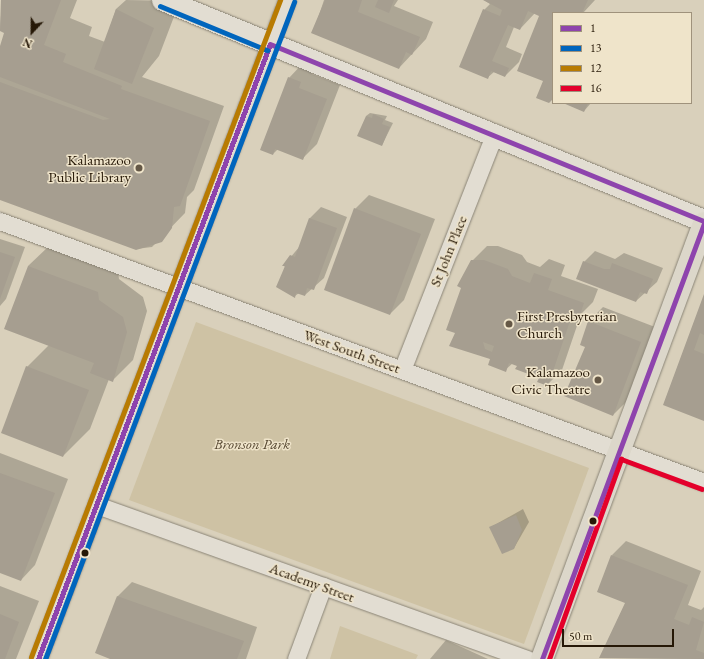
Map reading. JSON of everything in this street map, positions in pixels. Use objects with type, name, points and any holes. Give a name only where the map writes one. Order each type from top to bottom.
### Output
[{"type":"main road","points":[[542,659],[617,450],[704,222]]},
{"type":"street","points":[[162,0],[495,133],[704,222]]},
{"type":"street","points":[[38,659],[179,288],[286,0]]},
{"type":"street","name":"St John Place","points":[[402,370],[495,133]]},
{"type":"street","name":"West South Street","points":[[0,221],[704,482]]},
{"type":"street","name":"Academy Street","points":[[97,505],[527,659]]},
{"type":"street","points":[[296,659],[323,586]]},
{"type":"green space","name":"Bronson Park","points":[[196,322],[589,468],[524,644],[129,500]]},
{"type":"green space","points":[[340,626],[418,655],[416,659],[330,659]]},
{"type":"building","points":[[1,0],[61,0],[44,45],[66,54],[63,62],[122,86],[121,89],[210,121],[180,206],[174,207],[172,228],[162,242],[136,250],[0,200],[0,82],[103,120],[110,119],[0,77],[0,46],[4,33],[0,31]]},
{"type":"building","points":[[325,0],[362,0],[358,12],[420,37],[412,55],[406,52],[399,69],[311,33]]},
{"type":"building","points":[[378,0],[394,0],[389,13],[375,7]]},
{"type":"building","points":[[483,0],[588,0],[582,12],[552,12],[552,100],[549,103],[536,98],[543,81],[517,71],[539,16],[528,11],[520,30],[508,25],[492,61],[509,68],[505,77],[491,71],[488,79],[459,67],[483,9],[500,16],[502,10]]},
{"type":"building","points":[[116,9],[154,28],[132,84],[94,69]]},
{"type":"building","points":[[288,77],[301,82],[299,88],[327,99],[303,160],[275,149],[273,155],[260,150]]},
{"type":"building","points":[[565,104],[588,104],[584,112]]},
{"type":"building","points":[[373,114],[384,119],[382,124],[390,127],[382,146],[357,136],[366,116],[372,118]]},
{"type":"building","points":[[354,208],[421,234],[390,315],[324,290]]},
{"type":"building","points":[[309,218],[337,228],[314,290],[307,288],[305,296],[296,293],[295,298],[276,287],[285,266],[282,266],[290,255],[295,257]]},
{"type":"building","points":[[0,252],[15,257],[0,299]]},
{"type":"building","name":"First Presbyterian Church","points":[[471,260],[484,260],[508,269],[512,276],[530,283],[534,273],[552,279],[548,290],[584,303],[579,318],[572,315],[548,386],[537,382],[539,378],[515,369],[517,366],[509,363],[506,372],[488,365],[490,359],[449,346],[455,333],[446,330],[461,288],[457,286]],"holes":[[[483,342],[494,346],[492,352],[485,349]]]},
{"type":"building","points":[[583,261],[604,269],[610,269],[612,263],[653,279],[647,294],[640,292],[636,302],[576,279]]},
{"type":"building","points":[[28,266],[98,292],[99,300],[123,317],[127,332],[113,382],[90,373],[94,363],[4,329]]},
{"type":"building","points":[[704,294],[704,335],[700,333],[694,350],[704,354],[704,421],[663,405]]},
{"type":"building","name":"Kalamazoo Civic Theatre","points":[[588,321],[641,342],[613,416],[564,396],[585,347],[580,345]]},
{"type":"building","points":[[26,366],[89,390],[63,457],[1,433]]},
{"type":"building","points":[[0,473],[55,493],[21,581],[0,573]]},
{"type":"building","points":[[516,515],[522,530],[514,549],[502,554],[489,527]]},
{"type":"building","points":[[611,555],[688,585],[674,619],[689,625],[692,617],[704,622],[696,650],[704,653],[704,659],[599,658],[625,603],[597,592]]},
{"type":"building","points":[[117,596],[244,641],[237,659],[110,659],[95,653]]},
{"type":"building","points":[[0,614],[19,622],[5,659],[0,659]]},
{"type":"transit line","name":"12","points":[[31,657],[280,0]]},
{"type":"transit line","name":"13","points":[[45,659],[294,2]]},
{"type":"transit line","name":"13","points":[[160,6],[267,50]]},
{"type":"transit line","name":"1","points":[[38,659],[270,44],[704,221]]},
{"type":"transit line","name":"1","points":[[542,659],[704,223]]},
{"type":"transit line","name":"16","points":[[549,659],[621,459],[702,489]]},
{"type":"place","name":"Kalamazoo Public Library","points":[[139,168]]},
{"type":"place","name":"First Presbyterian Church","points":[[509,324]]},
{"type":"place","name":"Kalamazoo Civic Theatre","points":[[598,380]]}]
